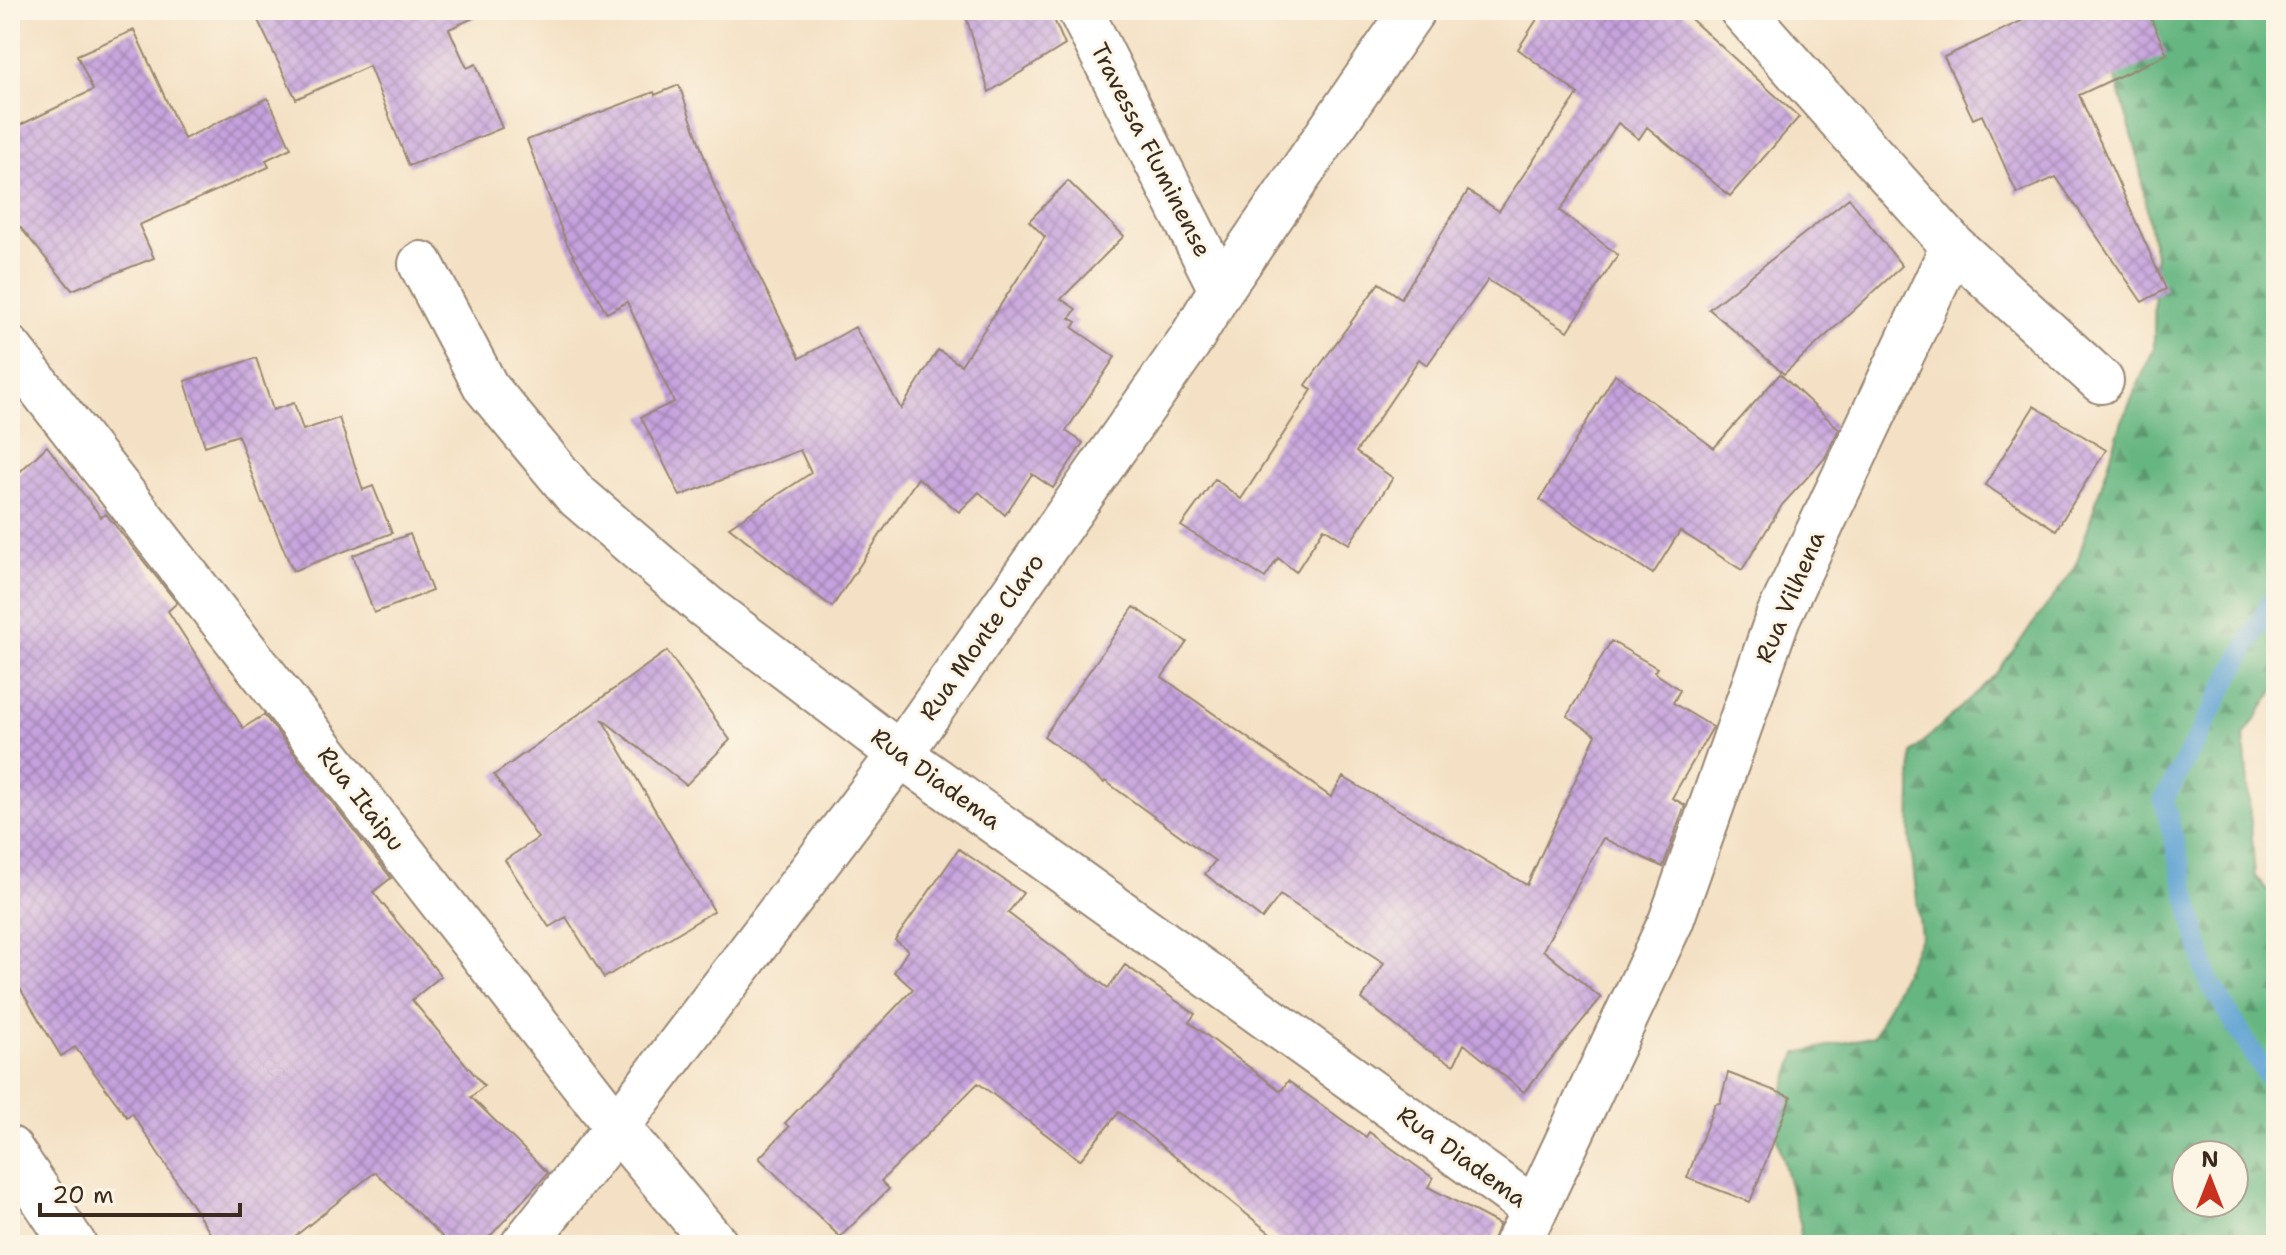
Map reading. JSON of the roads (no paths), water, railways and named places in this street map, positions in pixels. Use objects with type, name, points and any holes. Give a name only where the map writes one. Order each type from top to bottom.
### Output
[{"type":"street","name":"Travessa Fluminense","points":[[1080,10],[1221,289]]},
{"type":"street","name":"Rua Monte Claro","points":[[523,1245],[617,1127],[900,754],[1191,339],[1221,289],[1413,10]]},
{"type":"street","points":[[1742,10],[1953,246],[2101,381]]},
{"type":"street","name":"Rua Vilhena","points":[[1525,1227],[1671,921],[1778,617],[1953,246]]},
{"type":"street","name":"Rua Diadema","points":[[421,264],[486,387],[575,494],[705,606],[1525,1227]]},
{"type":"street","name":"Rua Itaipu","points":[[10,349],[617,1127],[716,1245]]},
{"type":"street","points":[[10,1149],[74,1245]]},
{"type":"waterway","points":[[2276,592],[2164,800],[2208,980],[2276,1090]]}]
